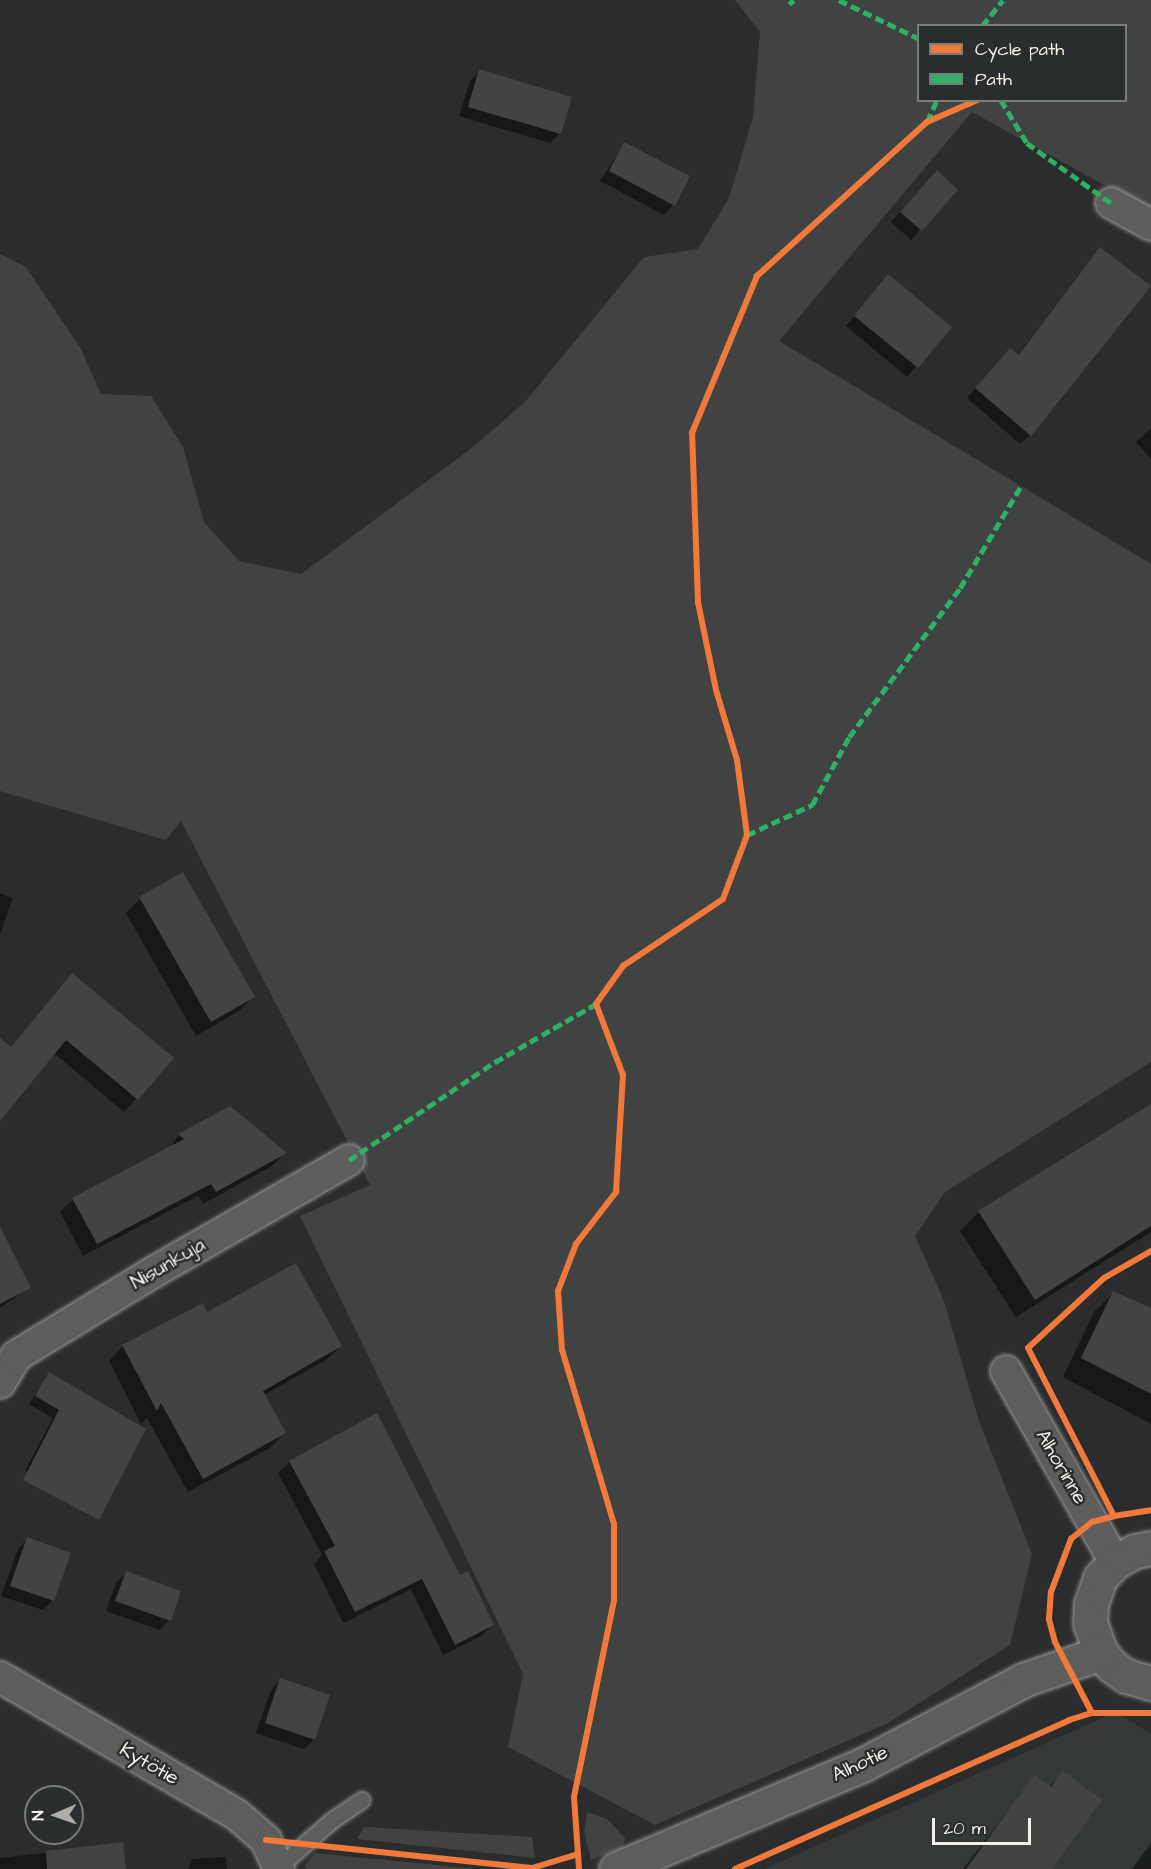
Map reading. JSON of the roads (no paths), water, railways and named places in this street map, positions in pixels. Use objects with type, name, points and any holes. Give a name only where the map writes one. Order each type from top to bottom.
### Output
[{"type":"street","points":[[1111,203],[1151,225]]},
{"type":"street","name":"Nisunkuja","points":[[0,1383],[16,1356],[157,1270],[349,1160]]},
{"type":"street","name":"Alhorinne","points":[[1006,1371],[1115,1562]]},
{"type":"street","points":[[1151,1548],[1135,1551],[1115,1562],[1101,1578],[1091,1604],[1090,1623],[1101,1653],[1126,1676],[1151,1683]]},
{"type":"street","name":"Alhotie","points":[[616,1869],[864,1764],[1023,1680],[1101,1653]]},
{"type":"street","name":"Kytötie","points":[[0,1677],[237,1815],[266,1840],[279,1868]]},
{"type":"lane","points":[[279,1868],[332,1820],[362,1800]]}]
